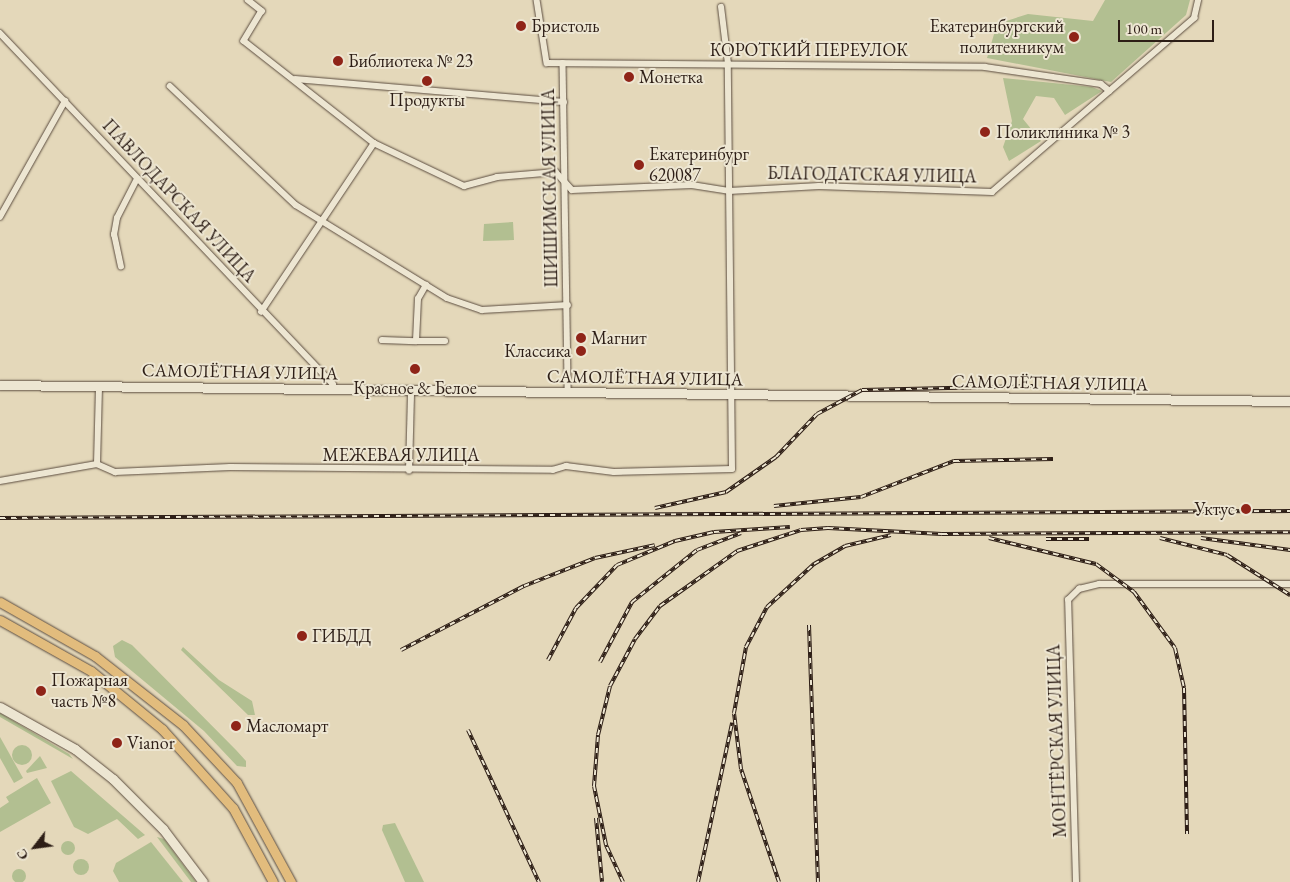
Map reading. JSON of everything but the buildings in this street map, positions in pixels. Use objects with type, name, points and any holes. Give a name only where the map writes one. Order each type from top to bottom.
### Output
[{"type":"main road","name":"САМОЛЁТНАЯ УЛИЦА","points":[[0,384],[411,393],[568,392],[733,396],[1290,402]]},
{"type":"main road","points":[[0,602],[96,656],[183,725],[237,783],[291,882]]},
{"type":"main road","points":[[0,620],[110,684],[162,729],[233,808],[273,882]]},
{"type":"main road","points":[[0,707],[75,749],[113,779],[163,829],[203,882]]},
{"type":"street","name":"БЛАГОДАТСКАЯ УЛИЦА","points":[[248,0],[262,11],[244,41],[374,143],[464,186],[497,177],[556,172],[572,190],[692,185],[729,190],[819,186],[992,192],[1194,18],[1198,0]]},
{"type":"street","name":"ШИШИМСКАЯ УЛИЦА","points":[[537,0],[547,62],[563,63],[568,392]]},
{"type":"street","points":[[721,7],[728,64],[733,396]]},
{"type":"street","name":"ПАВЛОДАРСКАЯ УЛИЦА","points":[[0,33],[261,312],[333,384],[332,390]]},
{"type":"street","name":"КОРОТКИЙ ПЕРЕУЛОК","points":[[563,63],[985,67],[1101,84],[1110,92]]},
{"type":"street","points":[[293,79],[564,102]]},
{"type":"street","points":[[170,86],[296,204],[319,221],[426,285],[482,310],[568,305]]},
{"type":"street","points":[[0,217],[65,101]]},
{"type":"street","points":[[261,312],[319,221],[374,143]]},
{"type":"street","points":[[121,267],[114,235],[116,218],[136,179]]},
{"type":"street","points":[[416,341],[418,299],[426,285]]},
{"type":"street","points":[[382,340],[445,341]]},
{"type":"street","points":[[97,464],[99,386]]},
{"type":"street","points":[[409,471],[411,393]]},
{"type":"street","name":"МЕЖЕВАЯ УЛИЦА","points":[[0,481],[97,464],[114,472],[230,468],[409,471],[552,470],[566,466],[614,472],[732,469],[733,396]]},
{"type":"street","name":"МОНТЁРСКАЯ УЛИЦА","points":[[1076,882],[1068,600],[1079,589],[1099,584],[1290,584]]},
{"type":"green space","name":"Екатеринбургский политехникум","points":[[1105,0],[1190,0],[1186,15],[1111,82],[987,58],[997,24],[1028,14],[1093,21]]},
{"type":"green space","points":[[1003,78],[1092,87],[1102,91],[1065,115],[1054,98],[1036,96],[1023,119],[1041,141],[1009,161],[1003,147],[1012,121]]},
{"type":"green space","points":[[513,222],[514,240],[483,241],[484,224]]},
{"type":"green space","points":[[122,640],[132,645],[236,750],[246,761],[246,767],[237,766],[204,731],[115,657],[113,646]]},
{"type":"green space","points":[[183,647],[219,680],[252,701],[255,715],[248,715],[181,650]]},
{"type":"green space","points":[[0,713],[69,754],[73,759],[0,717]]},
{"type":"green space","points":[[0,737],[23,778],[14,783],[0,758]]},
{"type":"green space","points":[[22,745],[29,748],[32,755],[29,762],[22,765],[15,762],[12,755],[15,748]]},
{"type":"green space","points":[[40,756],[47,768],[27,773],[26,771]]},
{"type":"green space","points":[[71,771],[145,835],[138,839],[117,819],[88,834],[74,827],[51,781]]},
{"type":"green space","points":[[37,778],[51,803],[0,832],[0,808],[9,802],[6,797]]},
{"type":"green space","points":[[395,823],[424,882],[405,882],[382,830],[383,825]]},
{"type":"green space","points":[[157,837],[164,839],[196,882],[191,882]]},
{"type":"green space","points":[[68,841],[73,843],[75,848],[73,853],[68,855],[63,853],[61,848],[63,843]]},
{"type":"green space","points":[[151,842],[183,882],[119,882],[113,871],[116,863]]},
{"type":"green space","points":[[81,859],[87,861],[89,867],[87,873],[81,875],[75,873],[73,867],[75,861]]},
{"type":"green space","points":[[19,869],[24,871],[26,876],[24,881],[19,883],[14,881],[12,876],[14,871]]},
{"type":"railway","points":[[655,508],[726,492],[776,457],[817,414],[862,390],[1034,386]]},
{"type":"railway","points":[[774,506],[861,497],[954,461],[1053,459]]},
{"type":"railway","points":[[0,518],[1290,511]]},
{"type":"railway","points":[[548,660],[576,608],[617,565],[675,541],[714,532],[790,527]]},
{"type":"railway","points":[[623,882],[606,845],[594,786],[598,735],[610,686],[635,639],[660,606],[737,551],[801,530],[828,528],[942,534],[1290,532]]},
{"type":"railway","points":[[600,662],[632,602],[697,550],[741,533]]},
{"type":"railway","points":[[779,882],[741,769],[734,713],[746,647],[767,607],[814,564],[845,546],[891,535]]},
{"type":"railway","points":[[989,538],[1096,564],[1134,592],[1175,648],[1184,688],[1187,834]]},
{"type":"railway","points":[[1160,538],[1227,555],[1290,595]]},
{"type":"railway","points":[[1201,538],[1290,550]]},
{"type":"railway","points":[[1046,539],[1089,539]]},
{"type":"railway","points":[[401,650],[524,586],[595,558],[655,545]]},
{"type":"railway","points":[[809,625],[818,882]]},
{"type":"railway","points":[[698,882],[732,723]]},
{"type":"railway","points":[[468,730],[539,882]]},
{"type":"railway","points":[[596,818],[602,882]]},
{"type":"place","name":"Бристоль","points":[[521,26]]},
{"type":"place","name":"Екатеринбургский политехникум","points":[[1074,37]]},
{"type":"place","name":"Библиотека № 23","points":[[338,61]]},
{"type":"place","name":"Монетка","points":[[629,77]]},
{"type":"place","name":"Продукты","points":[[427,81]]},
{"type":"place","name":"Поликлиника № 3","points":[[985,132]]},
{"type":"place","name":"Екатеринбург 620087","points":[[639,165]]},
{"type":"place","name":"Магнит","points":[[581,338]]},
{"type":"place","name":"Классика","points":[[581,351]]},
{"type":"place","name":"Красное & Белое","points":[[415,369]]},
{"type":"place","name":"Уктус","points":[[1246,509]]},
{"type":"place","name":"ГИБДД","points":[[302,636]]},
{"type":"place","name":"Пожарная часть №8","points":[[41,691]]},
{"type":"place","name":"Масломарт","points":[[236,726]]},
{"type":"place","name":"Vianor","points":[[117,743]]}]
